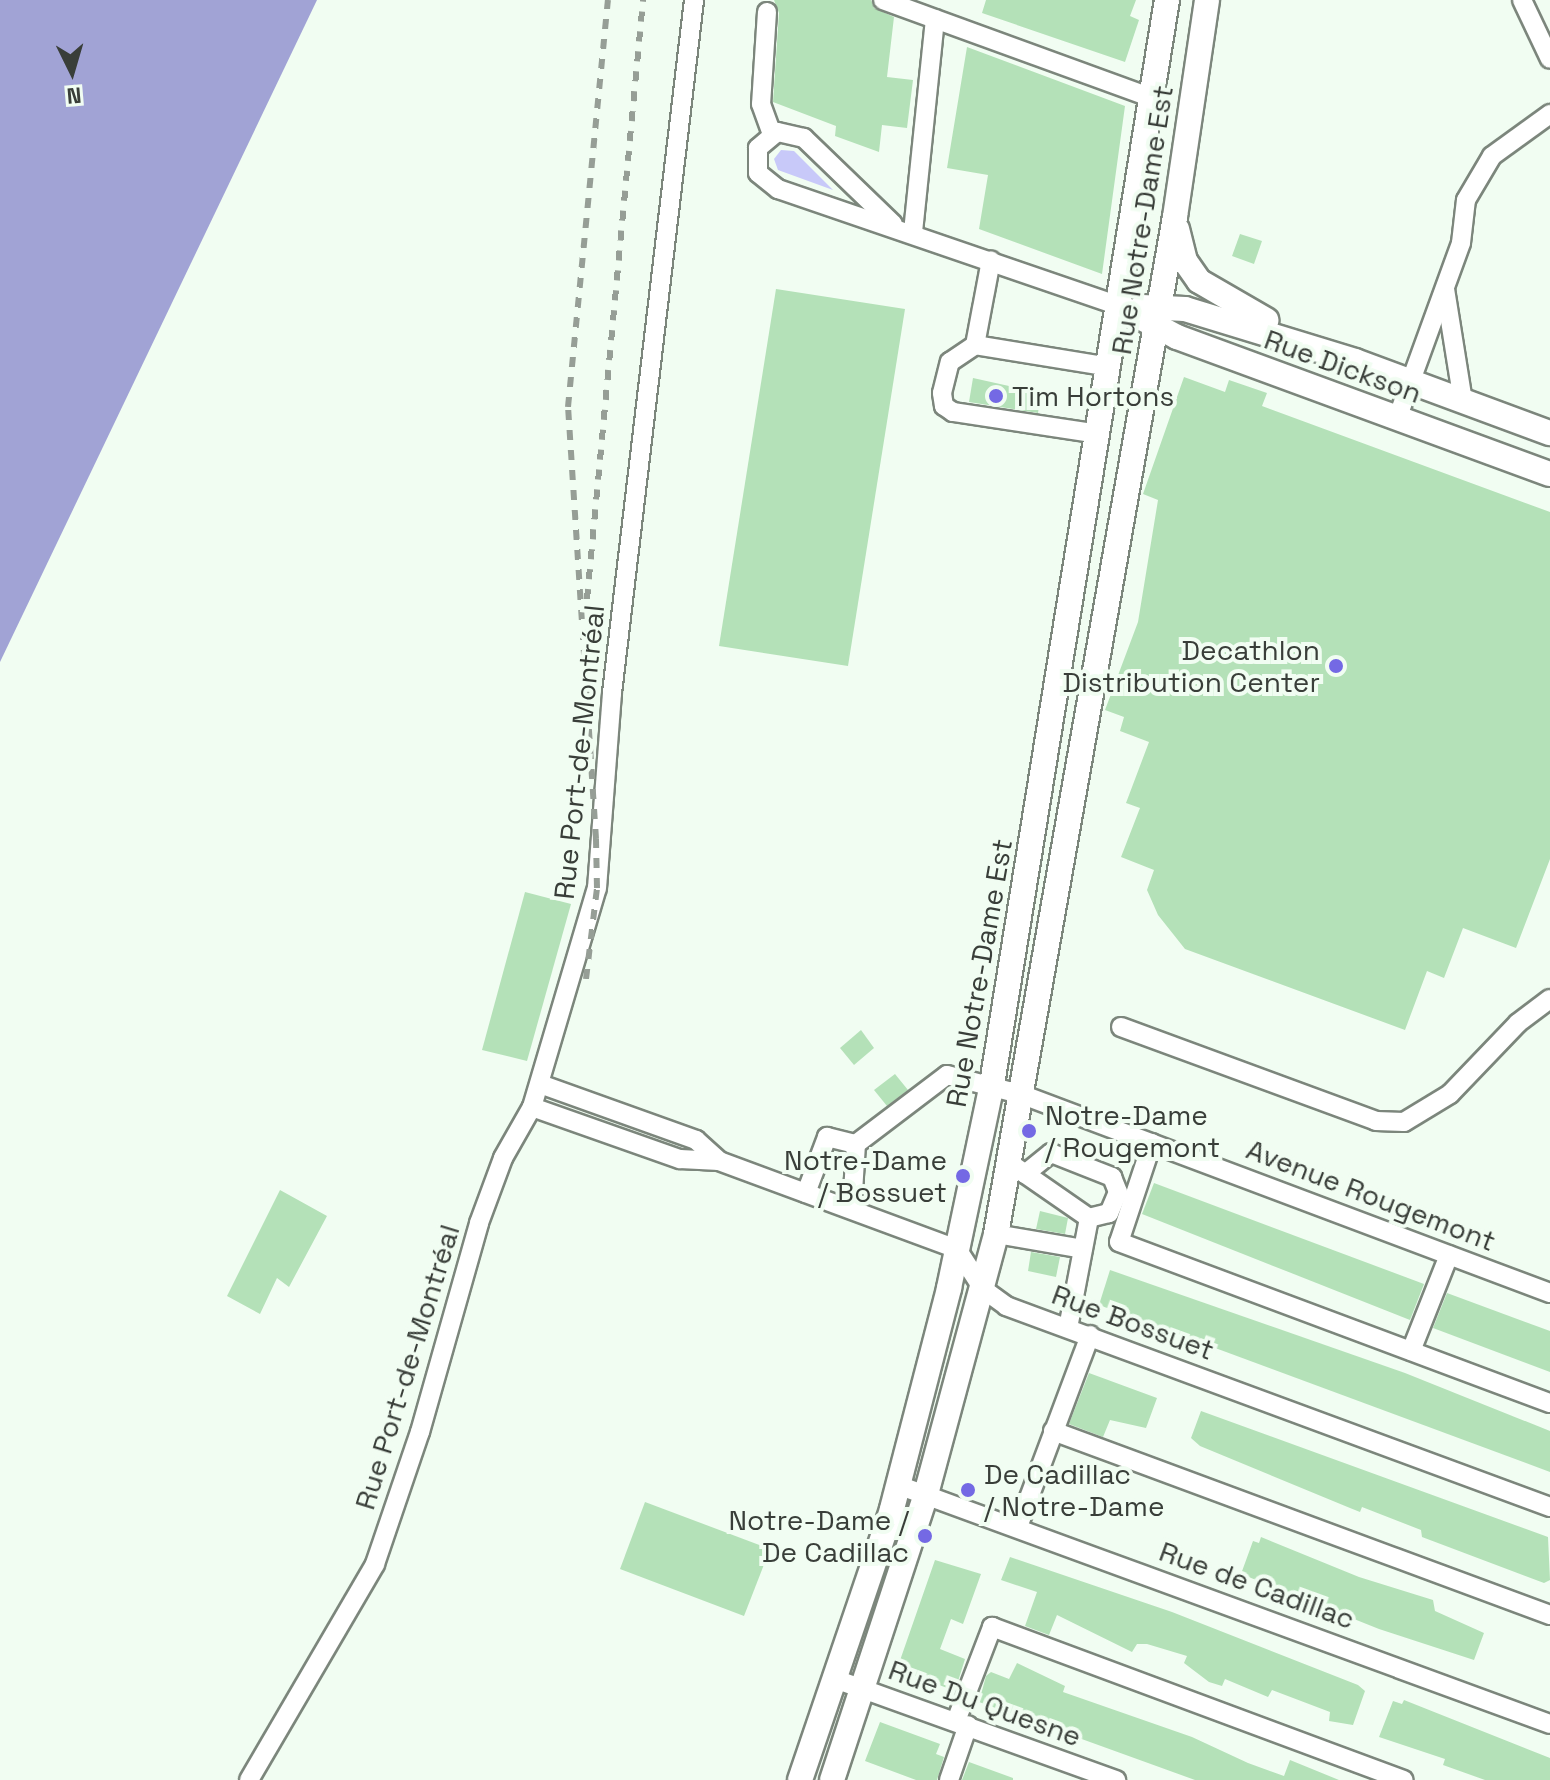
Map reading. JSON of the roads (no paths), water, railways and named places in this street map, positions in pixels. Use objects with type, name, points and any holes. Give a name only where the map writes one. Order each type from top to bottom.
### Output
[{"type":"main road","name":"Rue Notre-Dame Est","points":[[800,1780],[898,1485],[957,1249],[992,1084],[1167,0]]},
{"type":"main road","name":"Rue Notre-Dame Est","points":[[832,1780],[926,1494],[996,1234],[1018,1169],[1023,1095],[1074,780],[1175,217],[1207,0]]},
{"type":"main road","points":[[1175,217],[1185,261],[1210,290],[1355,361]]},
{"type":"main road","name":"Rue Dickson","points":[[1119,306],[1156,317],[1397,419],[1550,474]]},
{"type":"main road","name":"Rue Dickson","points":[[1156,317],[1185,309],[1355,361],[1550,433]]},
{"type":"main road","points":[[1044,775],[1074,780]]},
{"type":"street","name":"Rue Port-de-Montréal","points":[[249,1780],[375,1564],[420,1432],[479,1223],[503,1158],[532,1107],[597,888],[612,693],[694,0]]},
{"type":"street","points":[[883,0],[1152,98]]},
{"type":"street","points":[[1522,0],[1550,59]]},
{"type":"street","points":[[767,12],[761,104],[772,134]]},
{"type":"street","points":[[913,232],[935,19]]},
{"type":"street","points":[[1397,419],[1461,243],[1466,200],[1492,156],[1550,114]]},
{"type":"street","name":"Rue Dickson","points":[[893,224],[818,148],[791,132],[772,134],[758,148],[758,173],[765,183],[893,224],[1119,306]]},
{"type":"street","points":[[991,260],[975,345],[947,368],[942,400],[948,410],[1099,434]]},
{"type":"street","points":[[1445,288],[1463,401]]},
{"type":"street","points":[[975,345],[1109,367]]},
{"type":"street","points":[[1121,1027],[1376,1121],[1404,1122],[1450,1094],[1518,1023],[1550,999]]},
{"type":"street","name":"Avenue Rougemont","points":[[856,1144],[947,1075],[992,1084],[1550,1293]]},
{"type":"street","points":[[540,1084],[696,1140],[719,1161]]},
{"type":"street","points":[[532,1107],[680,1159],[719,1161],[957,1249]]},
{"type":"street","points":[[806,1193],[827,1137],[856,1144],[852,1209]]},
{"type":"street","points":[[1152,1143],[1119,1242],[1550,1403]]},
{"type":"street","points":[[1051,1153],[1112,1177],[1118,1186],[1109,1213],[1089,1218],[1018,1169],[1051,1153]]},
{"type":"street","points":[[1068,1328],[1089,1218]]},
{"type":"street","points":[[996,1234],[1083,1249]]},
{"type":"street","name":"Rue Bossuet","points":[[957,1249],[983,1289],[1006,1306],[1550,1507]]},
{"type":"street","points":[[1411,1351],[1449,1255]]},
{"type":"street","points":[[1018,1527],[1090,1335]]},
{"type":"street","points":[[1053,1431],[1550,1615]]},
{"type":"street","name":"Rue de Cadillac","points":[[898,1485],[1550,1724]]},
{"type":"street","points":[[949,1780],[962,1723],[992,1627],[1404,1780]]},
{"type":"street","name":"Rue Du Quesne","points":[[835,1679],[1116,1780]]},
{"type":"railway","points":[[586,979],[597,888],[596,839],[568,407],[608,0]]},
{"type":"railway","points":[[587,599],[643,0]]},
{"type":"place","name":"Tim Hortons","points":[[996,396]]},
{"type":"place","name":"Decathlon Distribution Center","points":[[1336,666]]},
{"type":"place","name":"Notre-Dame / Rougemont","points":[[1029,1131]]},
{"type":"place","name":"Notre-Dame / Bossuet","points":[[963,1176]]},
{"type":"place","name":"De Cadillac / Notre-Dame","points":[[968,1490]]},
{"type":"place","name":"Notre-Dame / De Cadillac","points":[[925,1536]]}]
